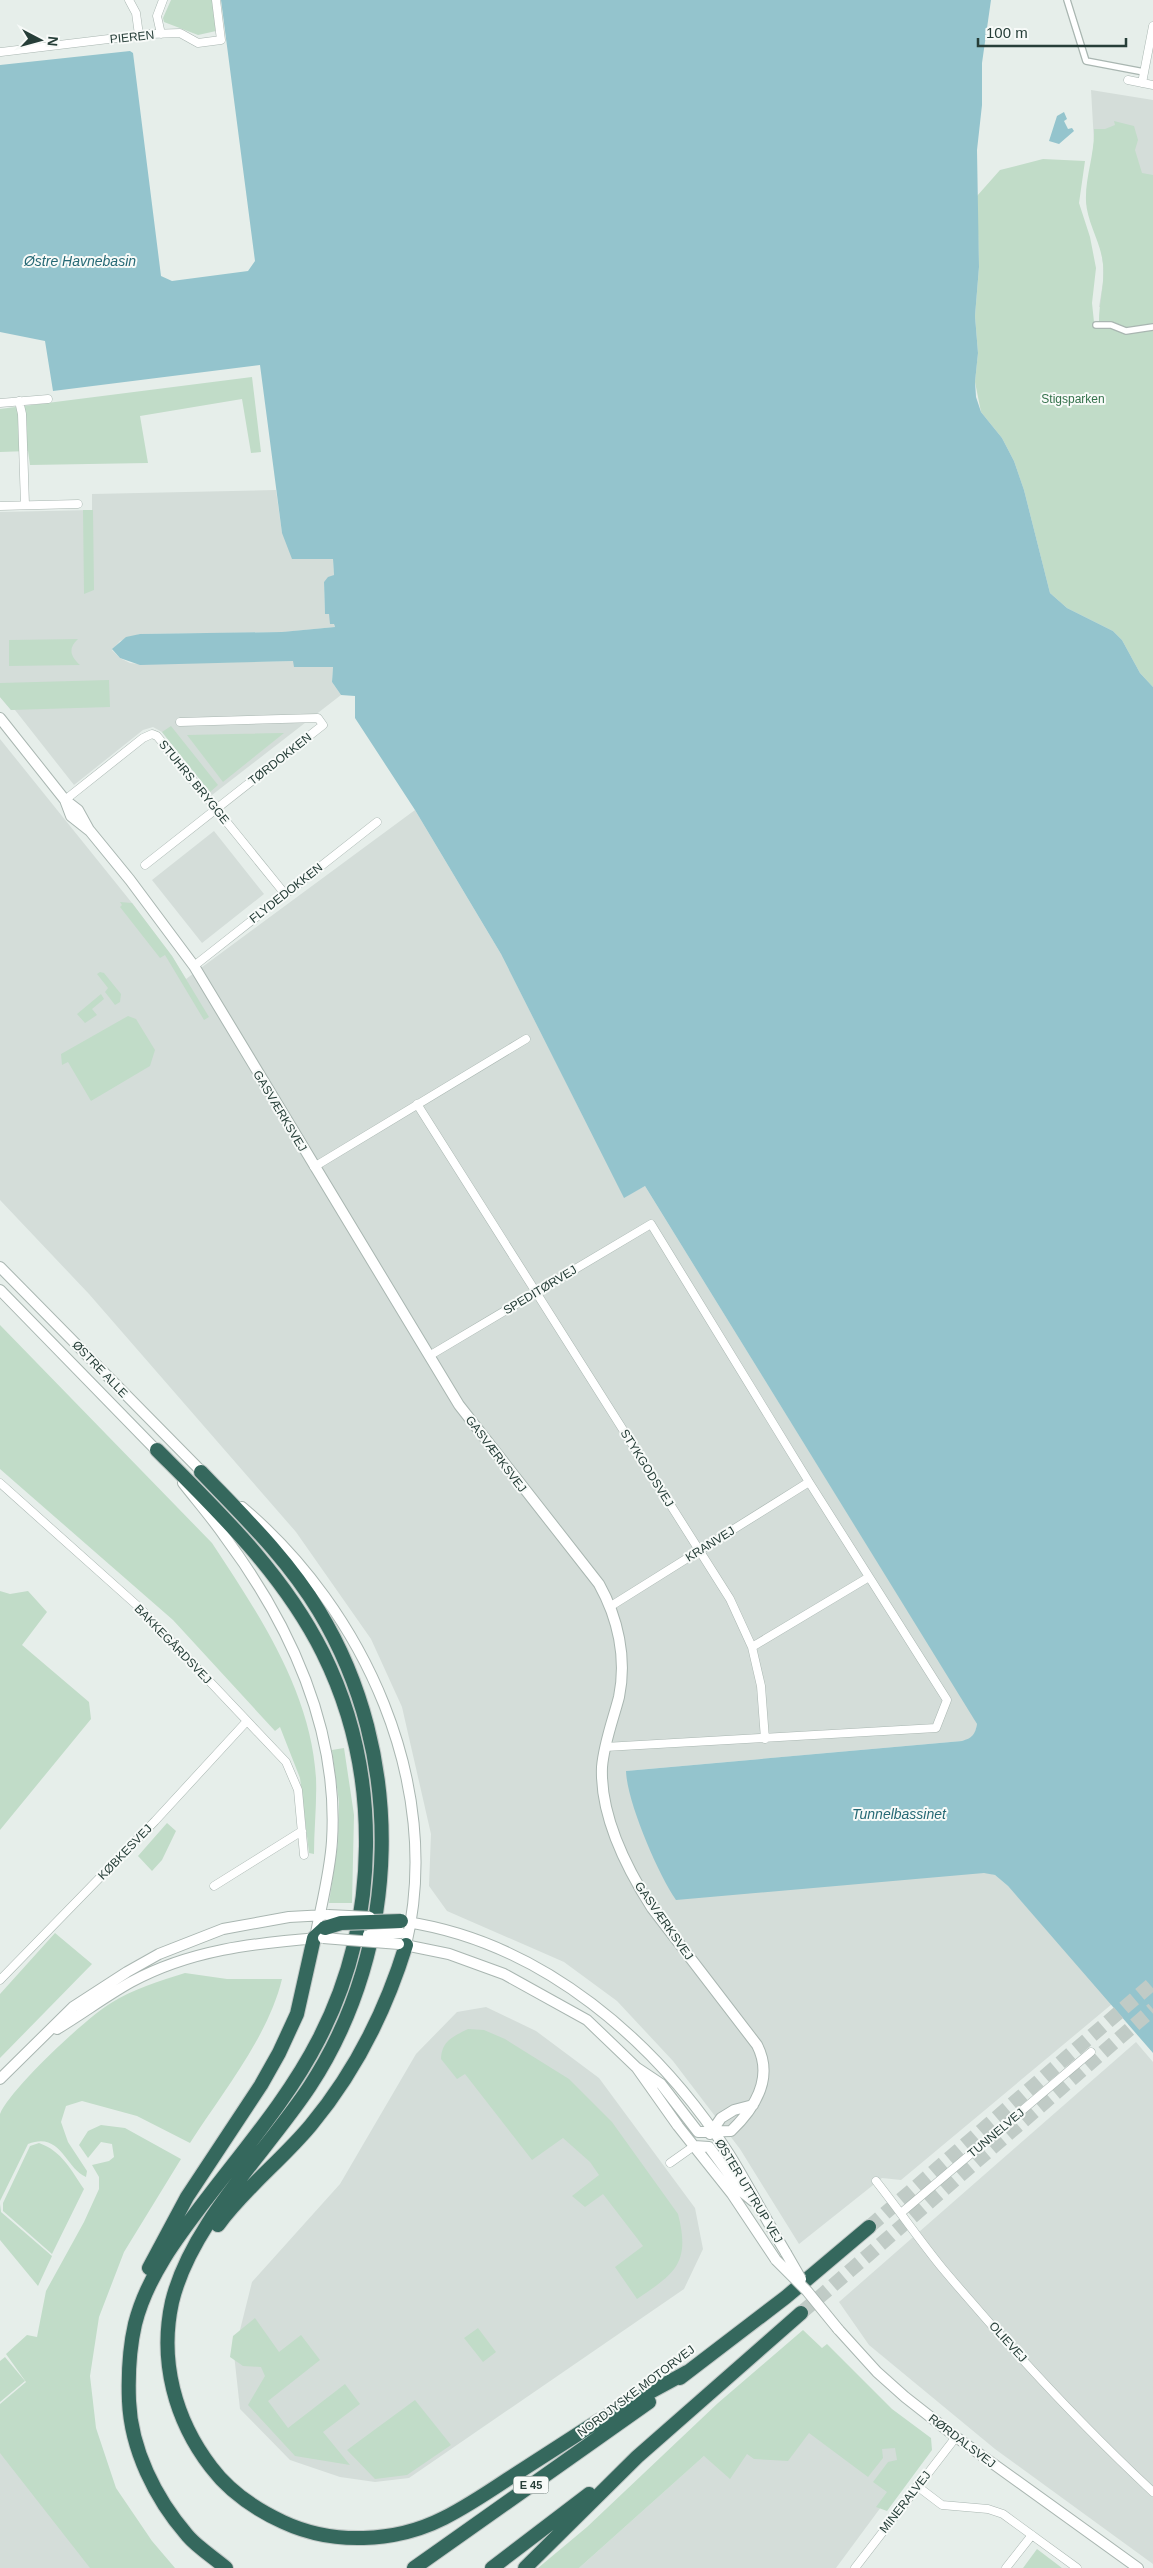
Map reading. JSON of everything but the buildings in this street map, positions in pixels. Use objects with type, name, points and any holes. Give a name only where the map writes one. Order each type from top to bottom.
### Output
[{"type":"highway","points":[[128,2375],[136,2323],[147,2291],[164,2258],[182,2230],[288,2092],[324,2028],[345,1975],[354,1944],[364,1879],[366,1846],[365,1814],[356,1749],[337,1686],[313,1634],[292,1599],[256,1552],[156,1450]]},
{"type":"highway","points":[[201,1472],[277,1553],[319,1611],[336,1643],[362,1707],[374,1757],[382,1812],[381,1877],[372,1935],[365,1964],[345,2021],[329,2055],[305,2094],[209,2223],[187,2262],[173,2301],[168,2342],[168,2363],[174,2394],[184,2423],[198,2450],[228,2485],[264,2513],[292,2526],[322,2534],[352,2538],[391,2535],[414,2530],[442,2520],[598,2422],[687,2372]]},
{"type":"highway","points":[[226,2568],[187,2536],[161,2497],[137,2451],[130,2413],[127,2351],[130,2324],[149,2268],[187,2197],[261,2085],[278,2053],[296,2014],[322,1929],[341,1923],[405,1922]]},
{"type":"highway","points":[[168,2363],[180,2305],[206,2244],[237,2202],[310,2126],[345,2080],[372,2031],[403,1944]]},
{"type":"highway","name":"NORDJYSKE MOTORVEJ","points":[[414,2568],[628,2417],[786,2297],[869,2227]]},
{"type":"highway","points":[[525,2568],[637,2457],[801,2313]]},
{"type":"highway","points":[[492,2568],[637,2457]]},
{"type":"street","points":[[129,0],[136,13],[138,35]]},
{"type":"street","points":[[161,34],[157,16],[162,0]]},
{"type":"street","name":"PIEREN","points":[[1,52],[138,35],[180,33],[198,43],[221,40],[216,0]]},
{"type":"street","points":[[1067,0],[1086,61],[1144,72]]},
{"type":"street","points":[[1142,83],[1153,27]]},
{"type":"street","points":[[1128,80],[1153,85]]},
{"type":"street","points":[[1096,325],[1111,325],[1126,331],[1153,327]]},
{"type":"street","points":[[0,403],[48,399]]},
{"type":"street","points":[[18,402],[22,414],[26,505]]},
{"type":"street","points":[[0,506],[78,504]]},
{"type":"street","name":"GASVÆRKSVEJ","points":[[0,718],[65,800],[78,810],[90,831],[160,919],[194,966],[459,1405],[599,1584],[611,1606],[619,1632],[621,1680],[602,1768],[604,1792],[613,1832],[637,1885],[652,1908],[757,2045],[763,2056],[764,2080],[753,2106],[731,2131],[712,2132]]},
{"type":"street","name":"TØRDOKKEN","points":[[145,866],[323,725],[318,718],[180,722]]},
{"type":"street","name":"STUHRS BRYGGE","points":[[65,800],[136,742],[152,734],[163,743],[285,894]]},
{"type":"street","name":"FLYDEDOKKEN","points":[[194,966],[378,822]]},
{"type":"street","points":[[314,1167],[526,1039]]},
{"type":"street","points":[[417,1104],[538,1292]]},
{"type":"street","name":"SPEDITØRVEJ","points":[[429,1356],[651,1224],[809,1482]]},
{"type":"street","name":"ØSTRE ALLE","points":[[0,1267],[201,1472],[265,1526],[312,1580],[347,1633],[379,1688],[403,1764],[410,1803],[416,1882],[405,1922],[403,1944]]},
{"type":"street","name":"ØSTRE ALLE","points":[[0,1290],[156,1450],[237,1553],[274,1612],[304,1674],[324,1742],[332,1788],[332,1843],[322,1929]]},
{"type":"street","name":"STYKGODSVEJ","points":[[538,1292],[730,1599],[752,1647],[761,1686],[765,1739]]},
{"type":"street","points":[[605,1747],[936,1728],[947,1700],[809,1482]]},
{"type":"street","name":"KRANVEJ","points":[[611,1606],[809,1482]]},
{"type":"street","name":"BAKKEGÅRDSVEJ","points":[[0,1484],[141,1610],[286,1762],[298,1790],[304,1854]]},
{"type":"street","points":[[752,1647],[869,1577]]},
{"type":"street","name":"KØBKESVEJ","points":[[0,1980],[155,1821],[247,1721]]},
{"type":"street","points":[[214,1886],[302,1831]]},
{"type":"street","name":"ØSTER UTTRUP VEJ","points":[[0,2079],[73,2007],[159,1954],[223,1929],[252,1922],[322,1929],[403,1944],[470,1960],[528,1986],[588,2020],[637,2068],[732,2194],[776,2260]]},
{"type":"street","name":"ØSTER UTTRUP VEJ","points":[[405,1922],[465,1937],[498,1949],[538,1968],[606,2012],[644,2048],[698,2111],[728,2153],[786,2252]]},
{"type":"street","name":"ØSTER UTTRUP VEJ","points":[[42,2039],[133,1981],[189,1958],[322,1929]]},
{"type":"street","name":"TUNNELVEJ","points":[[901,2213],[1091,2052]]},
{"type":"street","points":[[637,2068],[662,2084],[698,2132],[712,2132]]},
{"type":"street","points":[[670,2163],[712,2132],[721,2118],[734,2110],[753,2106]]},
{"type":"street","points":[[694,2146],[709,2147],[742,2192],[756,2203]]},
{"type":"street","name":"OLIEVEJ","points":[[876,2182],[942,2267],[997,2331],[1117,2458],[1153,2492]]},
{"type":"street","name":"RØRDALSVEJ","points":[[786,2252],[807,2291]]},
{"type":"street","name":"RØRDALSVEJ","points":[[776,2260],[807,2291],[877,2372],[956,2437],[1138,2568]]},
{"type":"street","name":"MINERALVEJ","points":[[855,2568],[956,2437]]},
{"type":"street","points":[[917,2486],[942,2505],[988,2509],[1003,2514],[1076,2568]]},
{"type":"street","points":[[1006,2568],[1032,2534]]},
{"type":"shaded area","points":[[1091,90],[1153,100],[1153,321],[1099,307],[1103,282],[1103,264],[1100,244],[1086,203],[1094,142]]},
{"type":"shaded area","points":[[276,490],[282,533],[333,558],[334,575],[324,582],[325,614],[329,614],[335,627],[283,632],[140,634],[120,641],[112,650],[120,658],[130,663],[139,664],[294,661],[294,667],[333,667],[332,682],[341,695],[212,795],[162,732],[153,727],[143,730],[74,785],[15,710],[11,710],[0,697],[0,512],[92,510],[92,494]]},
{"type":"shaded area","points":[[0,739],[132,903],[172,956],[186,979],[415,810],[501,954],[624,1197],[645,1186],[974,1718],[977,1724],[975,1733],[970,1739],[962,1741],[626,1771],[995,1875],[1008,1886],[1112,2004],[901,2180],[882,2178],[799,2244],[740,2149],[673,2061],[617,2001],[564,1962],[447,1911],[429,1886],[431,1834],[402,1707],[371,1639],[296,1532],[89,1294],[0,1200]]},
{"type":"shaded area","points":[[214,831],[264,894],[202,943],[152,880]]},
{"type":"shaded area","points":[[486,2007],[536,2031],[599,2078],[695,2208],[703,2249],[684,2289],[409,2478],[375,2482],[340,2477],[290,2460],[240,2409],[234,2354],[252,2282],[340,2184],[416,2054],[457,2012]]},
{"type":"shaded area","points":[[1136,2042],[1153,2062],[1153,2564],[995,2449],[869,2345],[839,2302]]},
{"type":"shaded area","points":[[823,2349],[923,2441],[884,2503],[836,2568],[579,2568]]},
{"type":"shaded area","points":[[0,2441],[107,2568],[0,2568]]},
{"type":"green space","points":[[171,0],[212,0],[216,31],[198,35],[164,22],[163,18]]},
{"type":"green space","name":"Stigsparken","points":[[1114,121],[1134,126],[1138,140],[1135,150],[1142,173],[1153,175],[1153,687],[1140,673],[1122,640],[1113,631],[1067,608],[1050,593],[1024,490],[1014,461],[1002,438],[981,412],[975,382],[978,353],[975,316],[979,267],[977,196],[1000,170],[1043,159],[1085,161],[1079,203],[1090,237],[1096,268],[1092,303],[1094,322],[1099,321],[1103,264],[1100,248],[1087,209],[1086,192],[1094,129],[1105,129],[1115,125]]},
{"type":"green space","points":[[252,377],[261,452],[251,453],[242,399],[140,416],[148,463],[30,465],[28,451],[0,452],[0,409]]},
{"type":"green space","points":[[83,510],[93,510],[94,590],[84,594]]},
{"type":"green space","points":[[78,639],[73,646],[72,655],[80,665],[9,666],[9,640]]},
{"type":"green space","points":[[109,680],[110,707],[11,710],[0,697],[0,683]]},
{"type":"green space","points":[[171,726],[218,785],[210,792],[162,732]]},
{"type":"green space","points":[[284,733],[223,782],[187,735]]},
{"type":"green space","points":[[120,902],[132,903],[172,956],[209,1017],[204,1020],[165,955],[160,958],[120,907],[122,905]]},
{"type":"green space","points":[[100,972],[104,973],[121,994],[120,1002],[115,1005],[105,992],[108,988],[97,974]]},
{"type":"green space","points":[[101,994],[104,999],[92,1009],[97,1015],[85,1023],[77,1014]]},
{"type":"green space","points":[[128,1016],[136,1019],[155,1050],[150,1066],[91,1101],[68,1062],[62,1065],[61,1054]]},
{"type":"green space","points":[[0,1325],[212,1543],[264,1625],[293,1684],[304,1714],[312,1746],[316,1778],[314,1854],[309,1853],[300,1778],[280,1727],[275,1731],[173,1620],[0,1469]]},
{"type":"green space","points":[[0,1591],[10,1594],[28,1591],[47,1612],[22,1645],[89,1702],[91,1719],[0,1830]]},
{"type":"green space","points":[[344,1748],[354,1815],[352,1903],[329,1903],[338,1843],[339,1802],[332,1750]]},
{"type":"green space","points":[[167,1823],[176,1831],[162,1860],[152,1871],[138,1856]]},
{"type":"green space","points":[[55,1933],[92,1964],[0,2058],[0,1994]]},
{"type":"green space","points":[[185,1973],[227,1979],[282,1979],[275,2001],[255,2043],[190,2143],[137,2116],[82,2101],[66,2106],[61,2122],[68,2142],[87,2171],[86,2177],[55,2146],[48,2142],[39,2141],[28,2144],[0,2201],[0,2114],[18,2088],[50,2055],[99,2011],[137,1989]]},
{"type":"green space","points":[[468,2029],[484,2030],[505,2039],[569,2079],[612,2122],[678,2214],[682,2245],[676,2266],[661,2282],[637,2299],[615,2267],[643,2246],[603,2194],[585,2207],[572,2196],[599,2175],[590,2162],[563,2138],[532,2160],[465,2074],[457,2079],[441,2059],[443,2048],[449,2040]]},
{"type":"green space","points":[[101,2125],[125,2128],[181,2159],[124,2252],[99,2317],[90,2376],[96,2428],[116,2488],[152,2541],[175,2568],[90,2568],[0,2453],[0,2404],[26,2382],[6,2354],[27,2335],[37,2337],[46,2291],[84,2222],[99,2189],[99,2177],[92,2165],[109,2161],[114,2157],[112,2144],[101,2142],[88,2158],[79,2145],[88,2131]]},
{"type":"green space","points":[[39,2143],[47,2146],[60,2156],[84,2189],[52,2254],[3,2211],[3,2203],[30,2146]]},
{"type":"green space","points":[[0,2204],[1,2212],[52,2256],[38,2286],[0,2240]]},
{"type":"green space","points":[[255,2318],[279,2352],[301,2335],[320,2360],[268,2401],[288,2428],[345,2384],[360,2404],[323,2432],[350,2465],[295,2456],[248,2405],[265,2376],[261,2367],[243,2366],[230,2357],[233,2336]]},
{"type":"green space","points":[[478,2328],[496,2352],[483,2362],[464,2338]]},
{"type":"green space","points":[[803,2330],[822,2348],[827,2344],[892,2409],[931,2438],[932,2450],[887,2511],[876,2507],[887,2492],[873,2482],[888,2462],[897,2460],[895,2448],[882,2449],[883,2458],[868,2477],[809,2433],[788,2461],[754,2459],[747,2454],[730,2479],[704,2456],[579,2568],[538,2568],[587,2527],[718,2403]]},
{"type":"green space","points":[[5,2357],[25,2381],[0,2402],[0,2361]]},
{"type":"green space","points":[[415,2400],[451,2445],[407,2475],[375,2479],[347,2450]]},
{"type":"green space","points":[[1037,2549],[1062,2568],[1023,2568]]},
{"type":"water","points":[[221,0],[991,0],[982,63],[982,105],[977,150],[979,267],[975,316],[978,353],[975,382],[976,397],[981,412],[1002,438],[1014,461],[1024,490],[1050,593],[1067,608],[1113,631],[1122,640],[1140,673],[1153,687],[1153,2053],[1008,1886],[995,1875],[984,1873],[676,1900],[653,1856],[632,1801],[626,1771],[962,1741],[972,1736],[977,1724],[645,1186],[624,1198],[501,954],[415,810],[355,718],[355,696],[341,695],[332,682],[333,667],[294,667],[293,661],[140,665],[120,658],[112,649],[126,637],[140,634],[282,632],[335,627],[334,624],[330,624],[329,614],[325,614],[324,582],[328,577],[334,575],[333,559],[292,559],[282,533],[260,365],[53,391],[45,341],[0,332],[0,65],[130,51],[133,53],[161,276],[172,281],[248,271],[255,261]]},
{"type":"water","points":[[1064,112],[1067,119],[1064,121],[1068,129],[1072,128],[1074,131],[1059,144],[1049,141],[1057,116]]},
{"type":"tunnel","points":[[869,2227],[1153,1983]]},
{"type":"tunnel","points":[[801,2313],[1153,2009]]},
{"type":"water label","name":"Østre Havnebasin","points":[[80,261]]},
{"type":"water label","name":"Tunnelbassinet","points":[[899,1814]]}]
